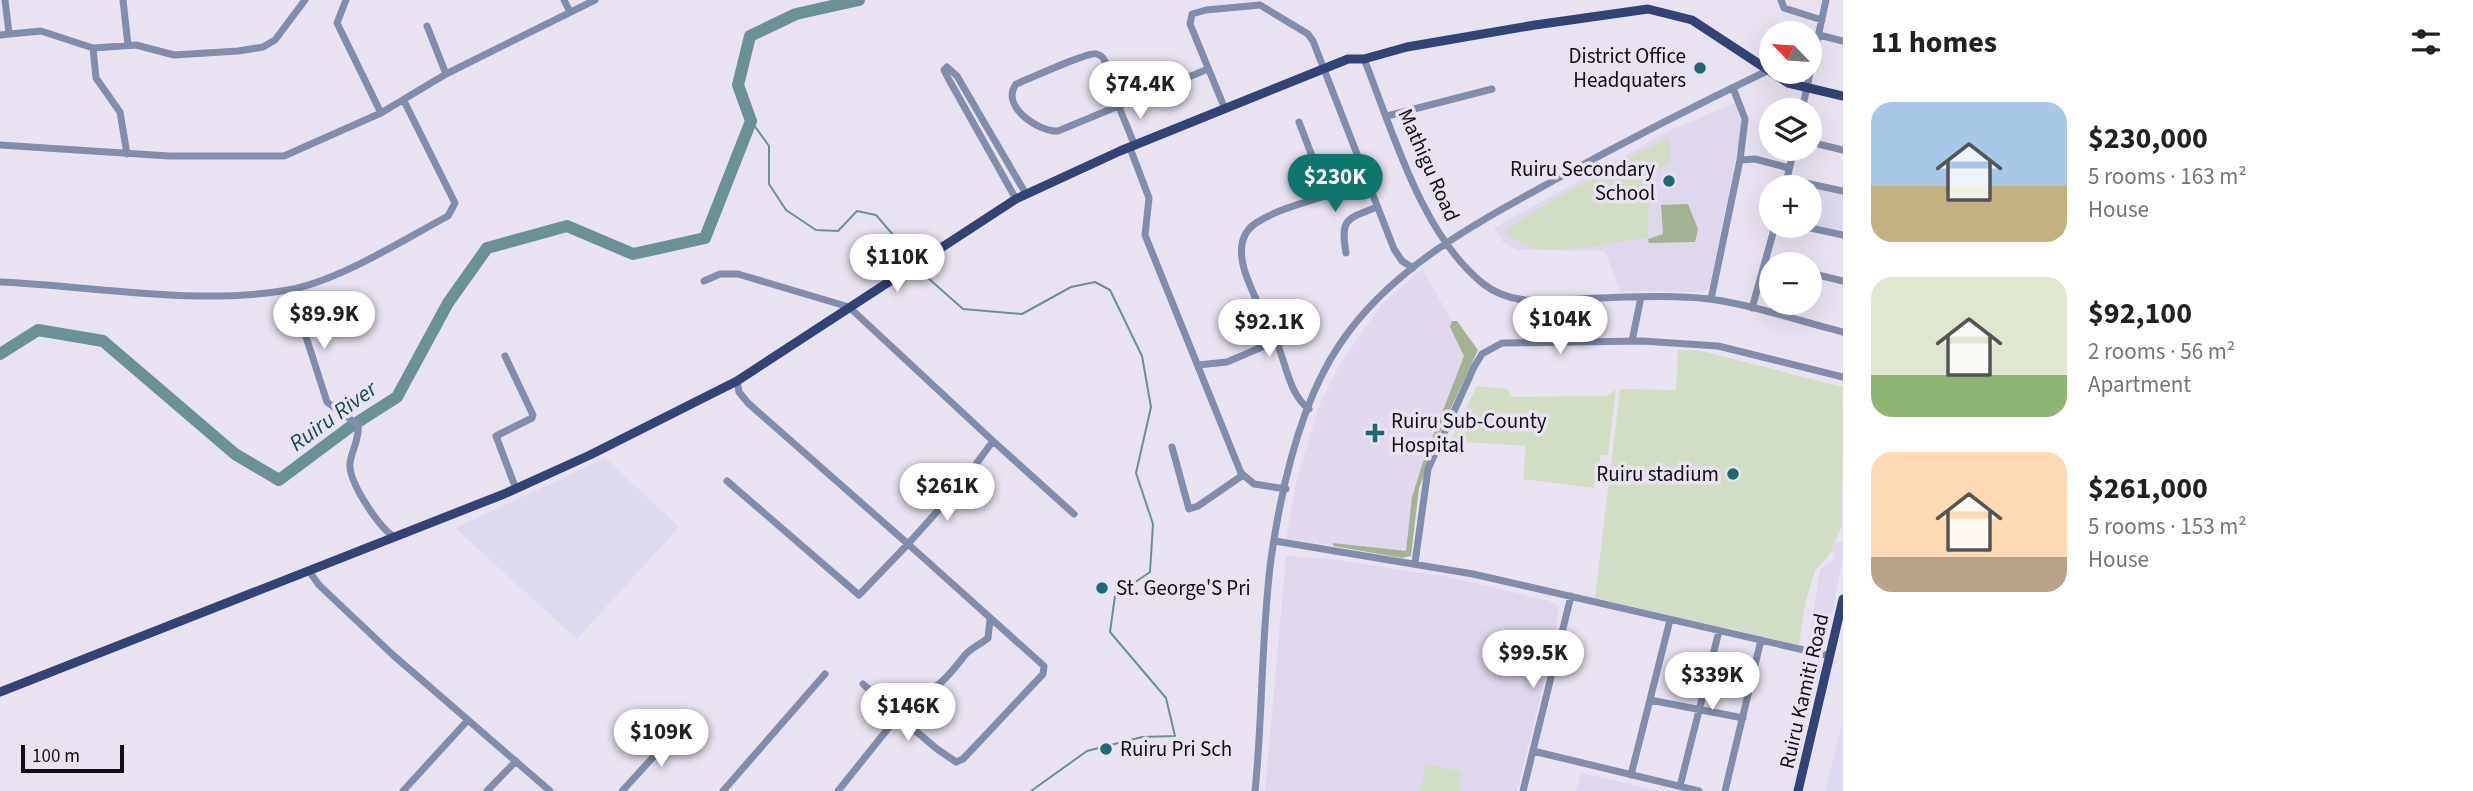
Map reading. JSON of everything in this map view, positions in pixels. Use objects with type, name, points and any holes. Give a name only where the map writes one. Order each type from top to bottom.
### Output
[{"type":"main road","points":[[0,692],[516,489],[656,424],[737,381],[1016,199],[1132,147],[1348,59],[1364,59],[1407,47],[1485,33],[1648,9],[1670,12],[1692,20],[1759,66]]},
{"type":"main road","points":[[1792,84],[1843,96]]},
{"type":"main road","name":"Ruiru Kamiti Road","points":[[1798,791],[1843,599]]},
{"type":"street","points":[[5,0],[9,33]]},
{"type":"street","points":[[123,0],[128,45]]},
{"type":"street","points":[[0,35],[40,31],[93,48],[128,45],[188,55],[263,47],[280,34],[305,0]]},
{"type":"street","points":[[346,0],[337,23],[381,113]]},
{"type":"street","points":[[564,0],[570,12]]},
{"type":"street","points":[[0,145],[127,154],[284,156],[381,113],[446,75],[595,0]]},
{"type":"street","points":[[1781,0],[1784,8],[1822,20],[1826,0]]},
{"type":"street","points":[[1225,109],[1190,24],[1192,14],[1206,10],[1260,5],[1308,34],[1398,256],[1413,268]]},
{"type":"street","points":[[427,26],[446,75]]},
{"type":"street","points":[[1822,36],[1843,41]]},
{"type":"street","points":[[93,48],[96,78],[120,112],[127,154]]},
{"type":"street","points":[[1135,98],[1128,84],[1111,72],[1104,58],[1094,53],[1084,54],[1013,87],[1013,99],[1024,117],[1034,126],[1050,132],[1067,129],[1208,69]]},
{"type":"street","name":"Mathigu Road","points":[[1364,59],[1424,205],[1448,245],[1482,284],[1507,296],[1543,302],[1642,297],[1711,299],[1843,332]]},
{"type":"street","points":[[1016,199],[945,73],[947,67],[957,76],[1026,194]]},
{"type":"street","points":[[1255,791],[1275,541],[1286,489],[1309,409],[1326,367],[1340,343],[1380,296],[1413,268],[1465,231],[1568,172],[1759,75]]},
{"type":"street","points":[[1806,98],[1810,84]]},
{"type":"street","points":[[1711,299],[1740,160],[1745,119],[1733,88]]},
{"type":"street","points":[[1387,116],[1492,89]]},
{"type":"street","points":[[0,282],[134,293],[249,294],[291,290],[388,249],[448,216],[453,209],[454,195],[404,101]]},
{"type":"street","points":[[1119,107],[1149,198],[1145,235],[1243,475],[1254,484],[1286,489]]},
{"type":"street","points":[[1299,121],[1327,195]]},
{"type":"street","points":[[1822,145],[1843,150]]},
{"type":"street","points":[[1740,160],[1755,159],[1789,168]]},
{"type":"street","points":[[998,166],[1006,161]]},
{"type":"street","points":[[1788,175],[1791,161]]},
{"type":"street","points":[[1309,409],[1299,401],[1294,391],[1276,341],[1240,262],[1243,241],[1257,222],[1366,177]]},
{"type":"street","points":[[1822,188],[1843,191]]},
{"type":"street","points":[[1346,253],[1342,230],[1348,219],[1377,207]]},
{"type":"street","points":[[1822,230],[1843,235]]},
{"type":"street","points":[[704,281],[720,274],[738,274],[849,307],[1074,514]]},
{"type":"street","points":[[1822,276],[1843,281]]},
{"type":"street","points":[[1752,308],[1759,289]]},
{"type":"street","points":[[291,290],[327,402],[356,422],[359,432],[350,464],[353,480],[385,530],[394,537]]},
{"type":"street","points":[[1632,341],[1642,297]]},
{"type":"street","points":[[1198,365],[1227,362],[1276,341]]},
{"type":"street","points":[[1415,563],[1428,469],[1453,410],[1482,354],[1502,343],[1632,341],[1718,346],[1843,377]]},
{"type":"street","points":[[505,356],[533,415],[532,418],[496,436],[516,489]]},
{"type":"street","points":[[737,381],[739,391],[748,403],[1044,666],[1043,674],[963,759],[951,760],[863,684]]},
{"type":"street","points":[[727,481],[859,595],[959,487],[993,441]]},
{"type":"street","points":[[1172,447],[1189,509],[1198,506],[1243,475]]},
{"type":"street","points":[[1275,541],[1415,563],[1830,656]]},
{"type":"street","points":[[309,571],[328,594],[550,791]]},
{"type":"street","points":[[1523,791],[1571,597]]},
{"type":"street","points":[[901,690],[912,693],[934,688],[947,681],[967,654],[988,638],[990,619]]},
{"type":"street","points":[[1631,775],[1670,620]]},
{"type":"street","points":[[1680,786],[1719,631]]},
{"type":"street","points":[[1725,791],[1761,640]]},
{"type":"street","points":[[723,791],[825,674]]},
{"type":"street","points":[[1650,700],[1742,718]]},
{"type":"street","points":[[838,791],[898,716]]},
{"type":"street","points":[[403,791],[468,720]]},
{"type":"street","points":[[622,791],[680,728]]},
{"type":"street","points":[[1533,751],[1699,791]]},
{"type":"street","points":[[487,791],[516,761]]},
{"type":"shaded area","points":[[1735,103],[1742,127],[1709,288],[1704,292],[1620,291],[1605,251],[1516,250],[1503,242],[1494,228],[1669,131]]},
{"type":"shaded area","points":[[1822,189],[1843,193],[1843,233],[1822,229]]},
{"type":"shaded area","name":"Ruiru Sub-County Hospital","points":[[1422,269],[1471,354],[1418,485],[1407,555],[1286,539],[1296,482],[1320,404],[1340,364],[1381,305]]},
{"type":"shaded area","points":[[605,458],[679,527],[577,639],[455,528]]},
{"type":"shaded area","points":[[1826,541],[1843,542],[1843,559],[1825,644],[1808,647],[1820,569],[1833,561],[1835,552],[1823,550]]},
{"type":"shaded area","points":[[1286,556],[1331,559],[1448,577],[1550,601],[1559,607],[1553,646],[1517,791],[1265,791]]},
{"type":"shaded area","points":[[1843,720],[1843,791],[1825,791]]},
{"type":"shaded area","points":[[1581,773],[1659,791],[1576,791]]},
{"type":"green space","points":[[1670,136],[1670,164],[1654,172],[1649,189],[1648,237],[1576,249],[1547,250],[1525,245],[1504,231],[1562,195]]},
{"type":"green space","points":[[1688,204],[1698,229],[1695,242],[1649,243],[1648,239],[1663,234],[1661,205]]},
{"type":"green space","points":[[1452,321],[1457,321],[1478,350],[1443,425],[1419,488],[1411,556],[1402,558],[1333,546],[1333,543],[1406,551],[1412,497],[1464,356],[1450,327]]},
{"type":"green space","points":[[1678,350],[1697,350],[1843,387],[1842,526],[1828,556],[1815,571],[1805,603],[1799,645],[1595,598],[1620,389],[1676,390]]},
{"type":"green space","points":[[1477,386],[1508,389],[1511,397],[1605,396],[1616,390],[1608,455],[1601,455],[1594,488],[1523,479],[1526,446],[1450,441]]},
{"type":"green space","points":[[1427,764],[1461,771],[1459,789],[1465,791],[1420,791]]},
{"type":"waterway","name":"Ruiru River","points":[[0,354],[38,330],[103,341],[235,454],[279,480],[350,427],[397,397],[448,303],[487,248],[567,226],[633,254],[705,238],[751,121],[738,85],[750,36],[796,14],[859,0]]},
{"type":"waterway","points":[[751,121],[769,146],[769,184],[786,210],[816,230],[838,231],[857,211],[876,215],[901,244]]},
{"type":"waterway","points":[[928,278],[963,309],[1022,314],[1071,287],[1095,282],[1110,290],[1142,356],[1151,407],[1136,473],[1153,524],[1150,572],[1115,596],[1110,632],[1166,698],[1175,736],[1142,737],[1087,751],[1031,791]]},
{"type":"place","name":"District Office Headquaters","points":[[1700,68]]},
{"type":"place","name":"Ruiru Secondary School","points":[[1669,181]]},
{"type":"place","name":"Ruiru Sub-County Hospital","points":[[1375,433]]},
{"type":"place","name":"Ruiru stadium","points":[[1733,474]]},
{"type":"place","name":"St. George'S Pri","points":[[1102,588]]},
{"type":"place","name":"Ruiru Pri Sch","points":[[1106,749]]}]
